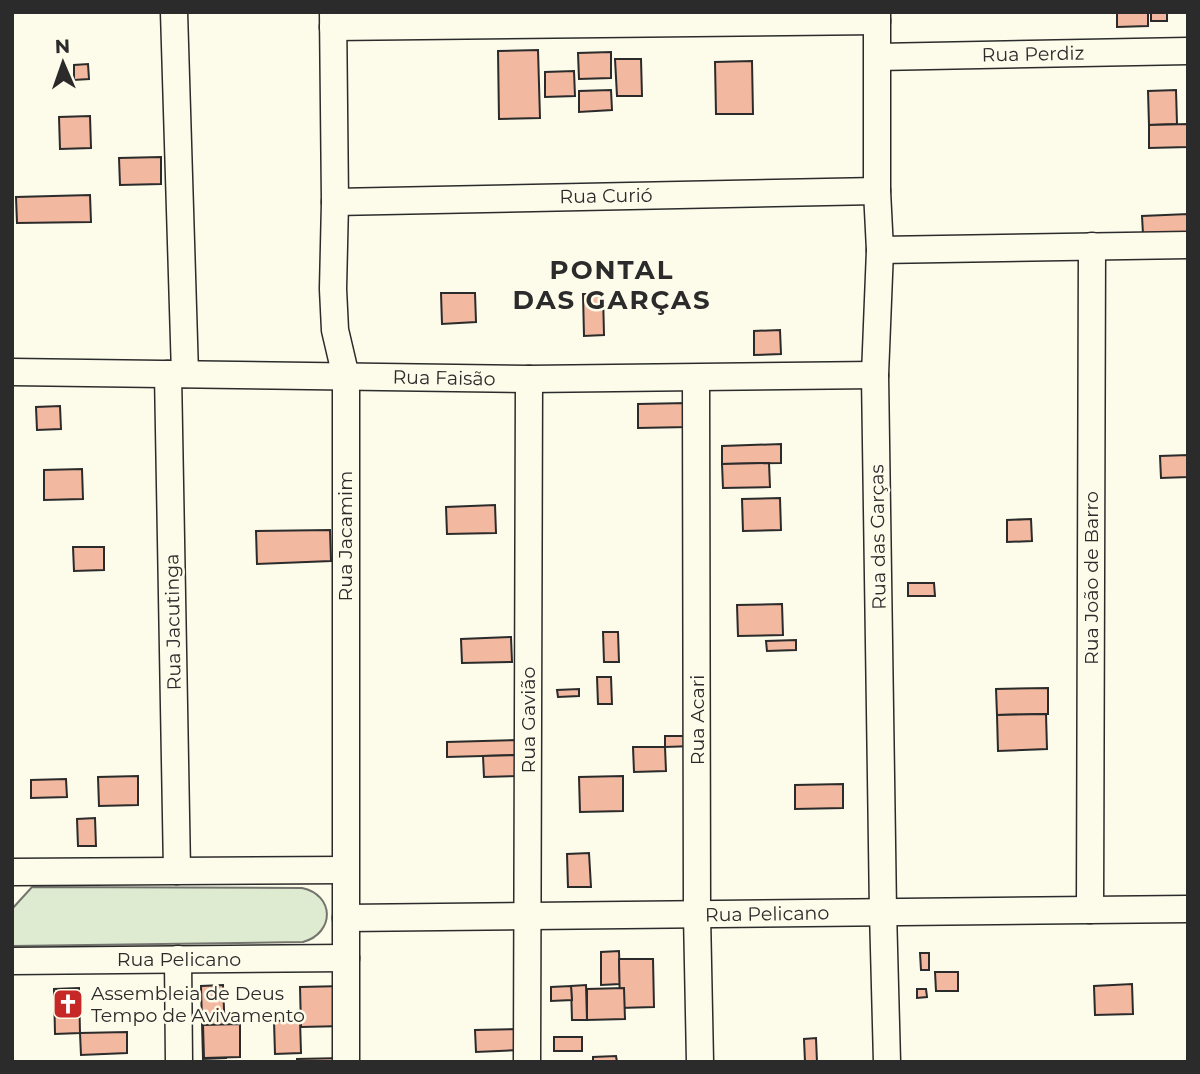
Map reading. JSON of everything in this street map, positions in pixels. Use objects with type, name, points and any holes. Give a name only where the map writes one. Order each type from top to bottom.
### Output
[{"type":"street","name":"Rua Jacutinga","points":[[174,12],[177,871]]},
{"type":"street","points":[[333,20],[877,17]]},
{"type":"street","name":"Rua das Garças","points":[[877,17],[877,191],[880,250],[875,375],[887,1062]]},
{"type":"street","name":"Rua Jacamim","points":[[333,20],[333,289],[335,330],[345,377],[346,1062]]},
{"type":"street","name":"Rua Perdiz","points":[[878,57],[1188,51]]},
{"type":"street","name":"Rua Curió","points":[[335,201],[877,191]]},
{"type":"street","points":[[880,250],[1188,245]]},
{"type":"street","name":"Rua João de Barro","points":[[1090,910],[1092,246]]},
{"type":"street","name":"Rua Faisão","points":[[12,372],[529,379],[875,375]]},
{"type":"street","name":"Rua Acari","points":[[696,378],[699,1062]]},
{"type":"street","name":"Rua Gavião","points":[[527,1062],[529,379]]},
{"type":"street","points":[[12,872],[345,870]]},
{"type":"street","name":"Rua Pelicano","points":[[346,918],[1188,909]]},
{"type":"street","name":"Rua Pelicano","points":[[12,961],[346,958]]},
{"type":"street","points":[[178,959],[179,1062]]},
{"type":"green space","points":[[32,887],[302,888],[321,898],[327,914],[321,931],[303,942],[12,946],[12,909]]},
{"type":"building","points":[[1117,12],[1148,12],[1148,26],[1117,27]]},
{"type":"building","points":[[1151,12],[1167,12],[1167,21],[1151,21]]},
{"type":"building","points":[[538,50],[540,118],[499,119],[498,51]]},
{"type":"building","points":[[611,52],[611,78],[579,79],[578,53]]},
{"type":"building","points":[[615,59],[641,59],[642,96],[617,96]]},
{"type":"building","points":[[752,61],[753,114],[716,114],[715,62]]},
{"type":"building","points":[[88,64],[89,79],[74,80],[74,65]]},
{"type":"building","points":[[574,71],[575,96],[545,97],[545,72]]},
{"type":"building","points":[[611,90],[612,110],[579,112],[579,91]]},
{"type":"building","points":[[1176,90],[1177,124],[1149,125],[1148,91]]},
{"type":"building","points":[[90,116],[91,148],[60,149],[59,117]]},
{"type":"building","points":[[1188,124],[1188,147],[1149,148],[1149,125]]},
{"type":"building","points":[[161,157],[161,184],[120,185],[119,158]]},
{"type":"building","points":[[90,195],[91,222],[17,223],[16,197]]},
{"type":"building","points":[[1188,214],[1188,232],[1143,234],[1142,216]]},
{"type":"building","points":[[441,293],[475,293],[476,322],[442,324]]},
{"type":"building","points":[[583,294],[603,294],[604,335],[584,336]]},
{"type":"building","points":[[780,330],[781,354],[754,355],[754,331]]},
{"type":"building","points":[[687,403],[688,427],[638,428],[638,404]]},
{"type":"building","points":[[60,406],[61,429],[37,430],[36,407]]},
{"type":"building","points":[[781,444],[781,463],[722,464],[722,446]]},
{"type":"building","points":[[1188,455],[1188,477],[1161,478],[1160,456]]},
{"type":"building","points":[[769,463],[770,487],[723,488],[722,464]]},
{"type":"building","points":[[82,469],[83,499],[44,500],[44,470]]},
{"type":"building","points":[[780,498],[781,530],[743,531],[742,499]]},
{"type":"building","points":[[495,505],[496,533],[447,534],[446,507]]},
{"type":"building","points":[[1031,519],[1032,541],[1007,542],[1007,520]]},
{"type":"building","points":[[330,530],[331,561],[257,564],[256,531]]},
{"type":"building","points":[[73,547],[104,547],[104,570],[74,571]]},
{"type":"building","points":[[908,583],[934,583],[935,596],[908,596]]},
{"type":"building","points":[[782,604],[783,635],[738,636],[737,605]]},
{"type":"building","points":[[603,632],[618,632],[619,662],[604,662]]},
{"type":"building","points":[[511,637],[512,662],[462,663],[461,639]]},
{"type":"building","points":[[796,640],[796,650],[767,651],[766,641]]},
{"type":"building","points":[[597,677],[611,677],[612,704],[598,704]]},
{"type":"building","points":[[1048,688],[1048,714],[997,715],[996,689]]},
{"type":"building","points":[[579,689],[579,696],[558,697],[557,690]]},
{"type":"building","points":[[1046,714],[1047,749],[998,751],[997,715]]},
{"type":"building","points":[[665,736],[694,736],[694,746],[665,747]]},
{"type":"building","points":[[516,740],[516,755],[447,757],[447,742]]},
{"type":"building","points":[[633,747],[665,747],[666,771],[634,772]]},
{"type":"building","points":[[516,755],[517,776],[484,777],[483,756]]},
{"type":"building","points":[[138,776],[138,805],[99,806],[98,777]]},
{"type":"building","points":[[623,776],[623,811],[580,812],[579,777]]},
{"type":"building","points":[[66,779],[67,797],[31,798],[31,780]]},
{"type":"building","points":[[843,784],[843,808],[795,809],[795,785]]},
{"type":"building","points":[[95,818],[96,846],[78,846],[77,819]]},
{"type":"building","points":[[589,853],[591,887],[568,887],[567,854]]},
{"type":"building","points":[[619,951],[620,984],[601,985],[601,952]]},
{"type":"building","points":[[920,953],[929,953],[929,970],[921,970]]},
{"type":"building","points":[[619,959],[653,959],[654,1007],[620,1008]]},
{"type":"building","points":[[935,972],[958,972],[958,991],[936,991]]},
{"type":"building","points":[[1132,984],[1133,1014],[1095,1015],[1094,986]]},
{"type":"building","points":[[223,985],[226,1058],[203,1059],[201,986]]},
{"type":"building","points":[[586,985],[587,1020],[572,1020],[571,986]]},
{"type":"building","points":[[343,986],[344,1026],[301,1027],[300,987]]},
{"type":"building","points":[[571,986],[572,1000],[551,1001],[551,987]]},
{"type":"building","points":[[79,988],[80,1033],[55,1034],[54,989]]},
{"type":"building","points":[[624,988],[625,1019],[587,1020],[587,989]]},
{"type":"building","points":[[917,989],[926,989],[927,997],[917,998]]},
{"type":"building","points":[[300,1020],[301,1053],[275,1054],[274,1021]]},
{"type":"building","points":[[240,1024],[240,1057],[204,1058],[203,1025]]},
{"type":"building","points":[[518,1029],[519,1050],[476,1052],[475,1030]]},
{"type":"building","points":[[127,1032],[127,1053],[81,1055],[80,1033]]},
{"type":"building","points":[[554,1037],[582,1037],[582,1051],[554,1051]]},
{"type":"building","points":[[816,1038],[817,1062],[805,1062],[804,1039]]},
{"type":"building","points":[[616,1056],[617,1062],[593,1062],[593,1057]]},
{"type":"building","points":[[343,1058],[343,1062],[297,1062],[297,1059]]},
{"type":"place","name":"Assembleia de Deus Tempo de Avivamento","points":[[68,1004]]},
{"type":"district","name":"PONTAL DAS GARÇAS","points":[[612,285]]}]
